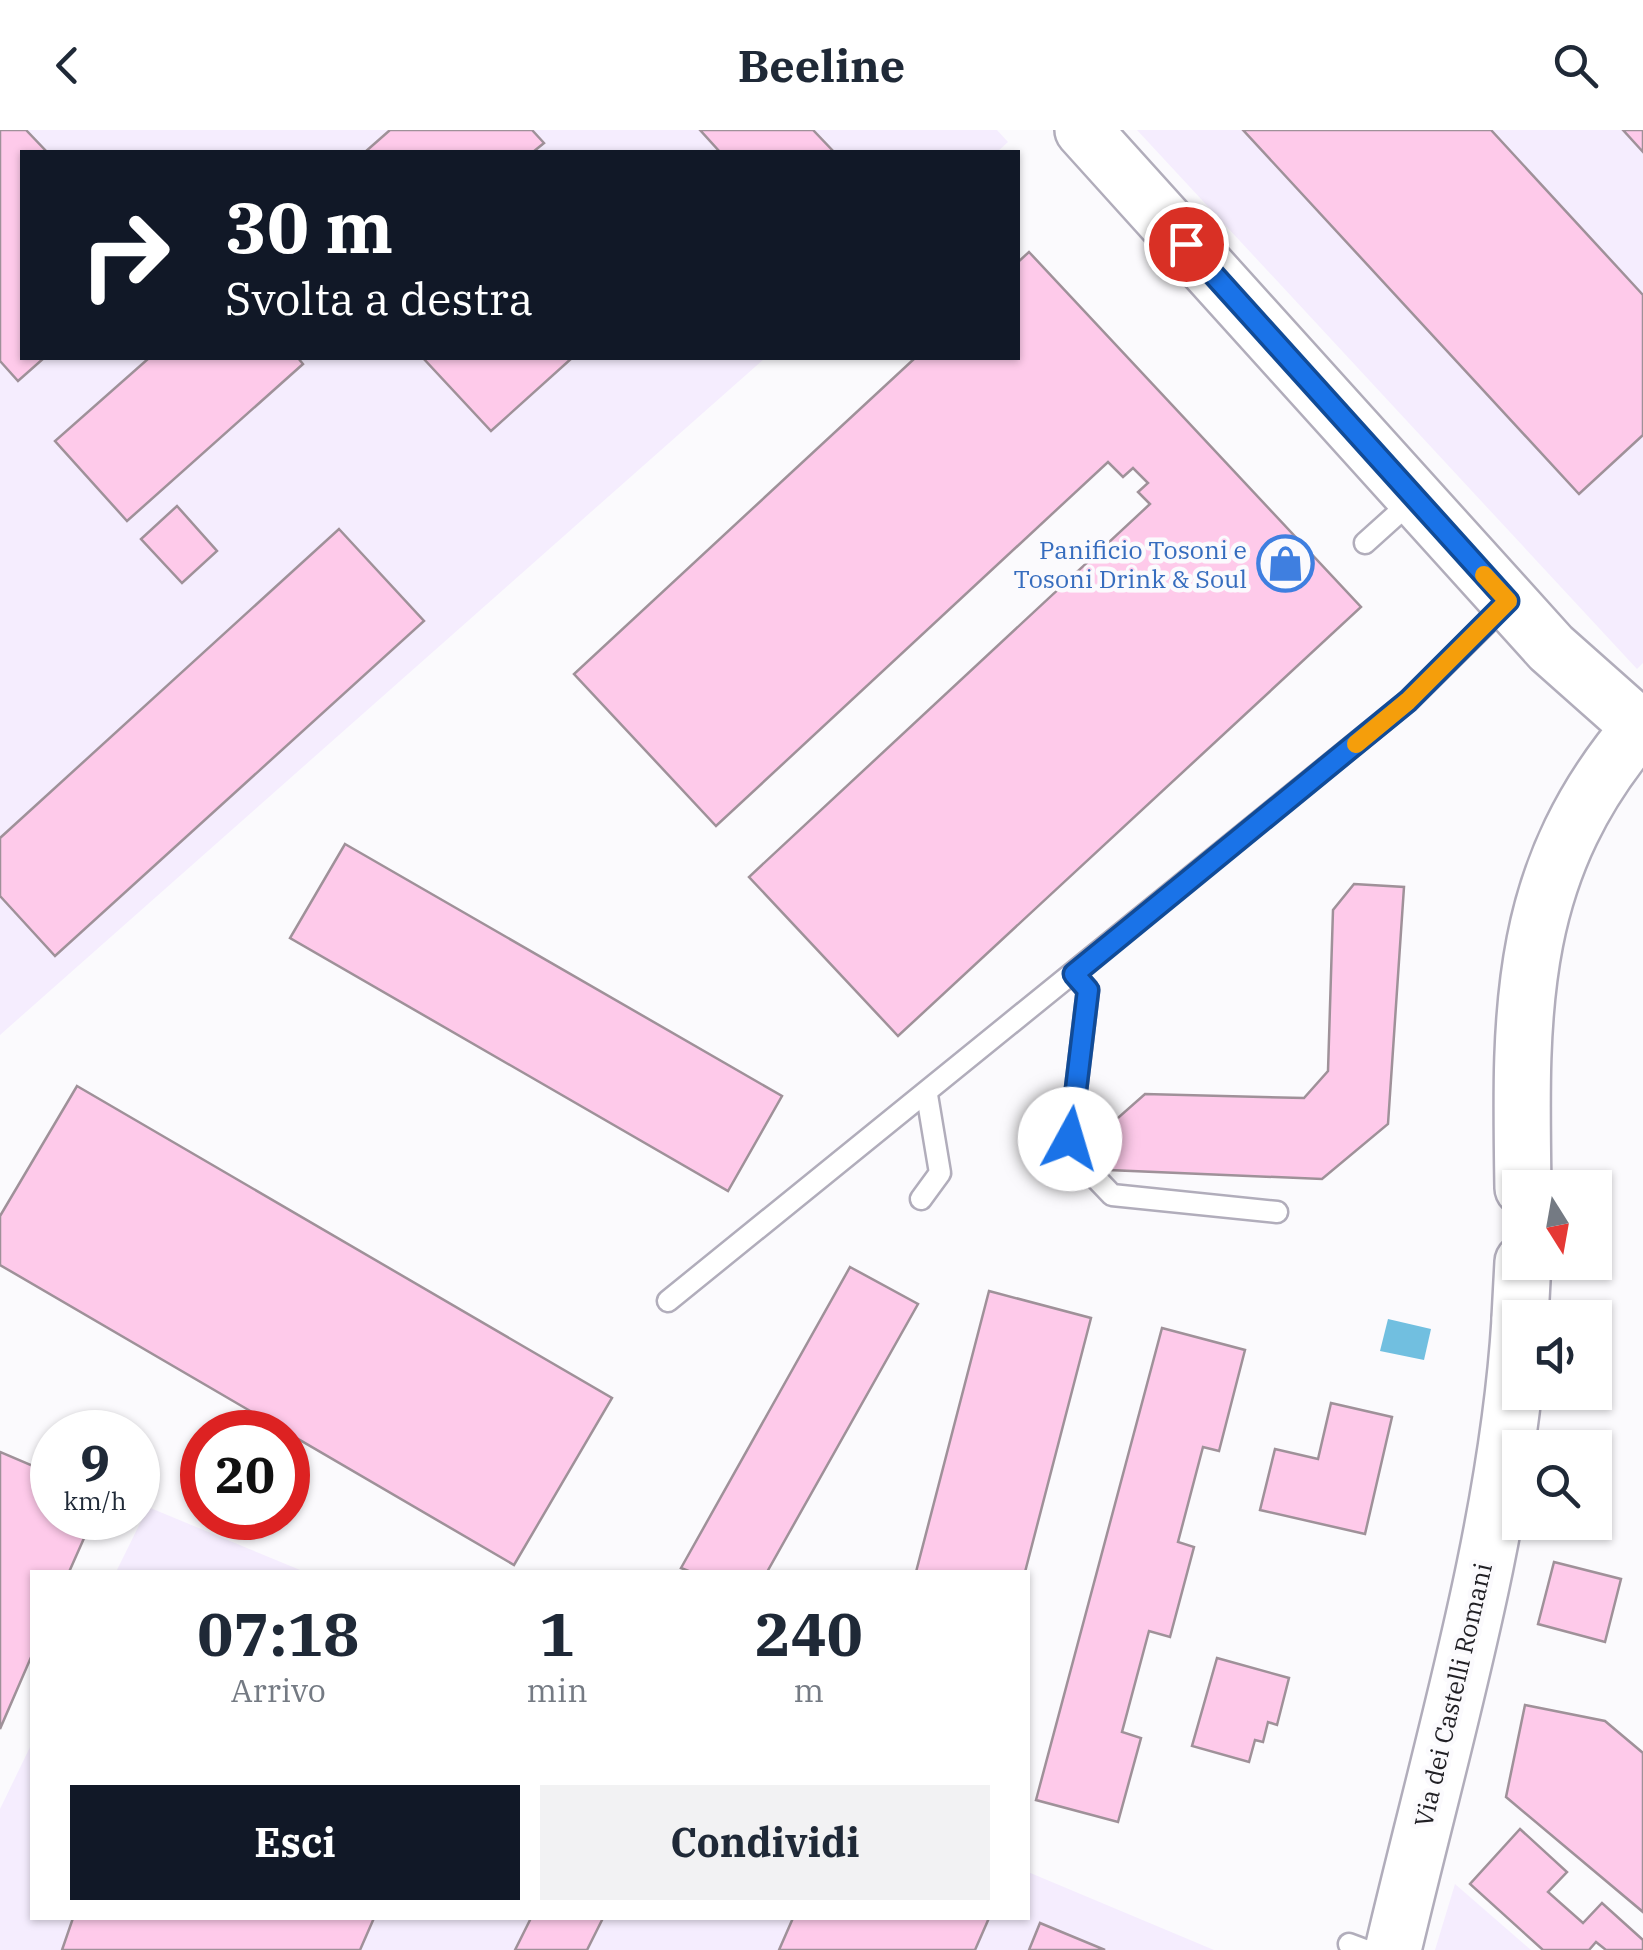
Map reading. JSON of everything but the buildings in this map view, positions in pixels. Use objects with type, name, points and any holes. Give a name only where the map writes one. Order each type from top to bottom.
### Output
[{"type":"main road","points":[[1093,153],[1508,601],[1582,678],[1642,726],[1609,767],[1576,826],[1551,881],[1532,944],[1522,1021],[1523,1170]]},
{"type":"main road","name":"Via dei Castelli Romani","points":[[1369,1948],[1488,1546],[1510,1410]]},
{"type":"lane","points":[[1365,544],[1415,498]]},
{"type":"lane","points":[[668,1301],[927,1095],[1408,701],[1508,601]]},
{"type":"lane","points":[[1074,974],[1088,990],[1070,1139],[1089,1171],[1112,1195],[1277,1212]]},
{"type":"lane","points":[[921,1199],[940,1173],[927,1095]]},
{"type":"shaded area","points":[[0,130],[997,130],[1008,142],[999,150],[20,150],[20,360],[763,360],[0,1035]]},
{"type":"shaded area","points":[[1137,130],[1643,130],[1643,663],[1637,669]]},
{"type":"shaded area","points":[[160,1512],[180,1520],[180,1540],[228,1540],[300,1570],[117,1570],[132,1540],[160,1540]]},
{"type":"shaded area","points":[[30,1747],[30,1920],[1030,1920],[1030,1873],[1214,1950],[0,1950],[0,1809]]},
{"type":"shaded area","points":[[1455,1884],[1531,1950],[1435,1950]]},
{"type":"water","points":[[1388,1319],[1431,1329],[1424,1360],[1380,1351]]},
{"type":"slow traffic","points":[[1356,744],[1408,701],[1508,601],[1484,575]]},
{"type":"place","name":"Panificio Tosoni e Tosoni Drink & Soul","points":[[1286,564]]},
{"type":"route","points":[[1070,1139],[1088,990],[1074,974],[1408,701],[1508,601],[1186,244]]}]
